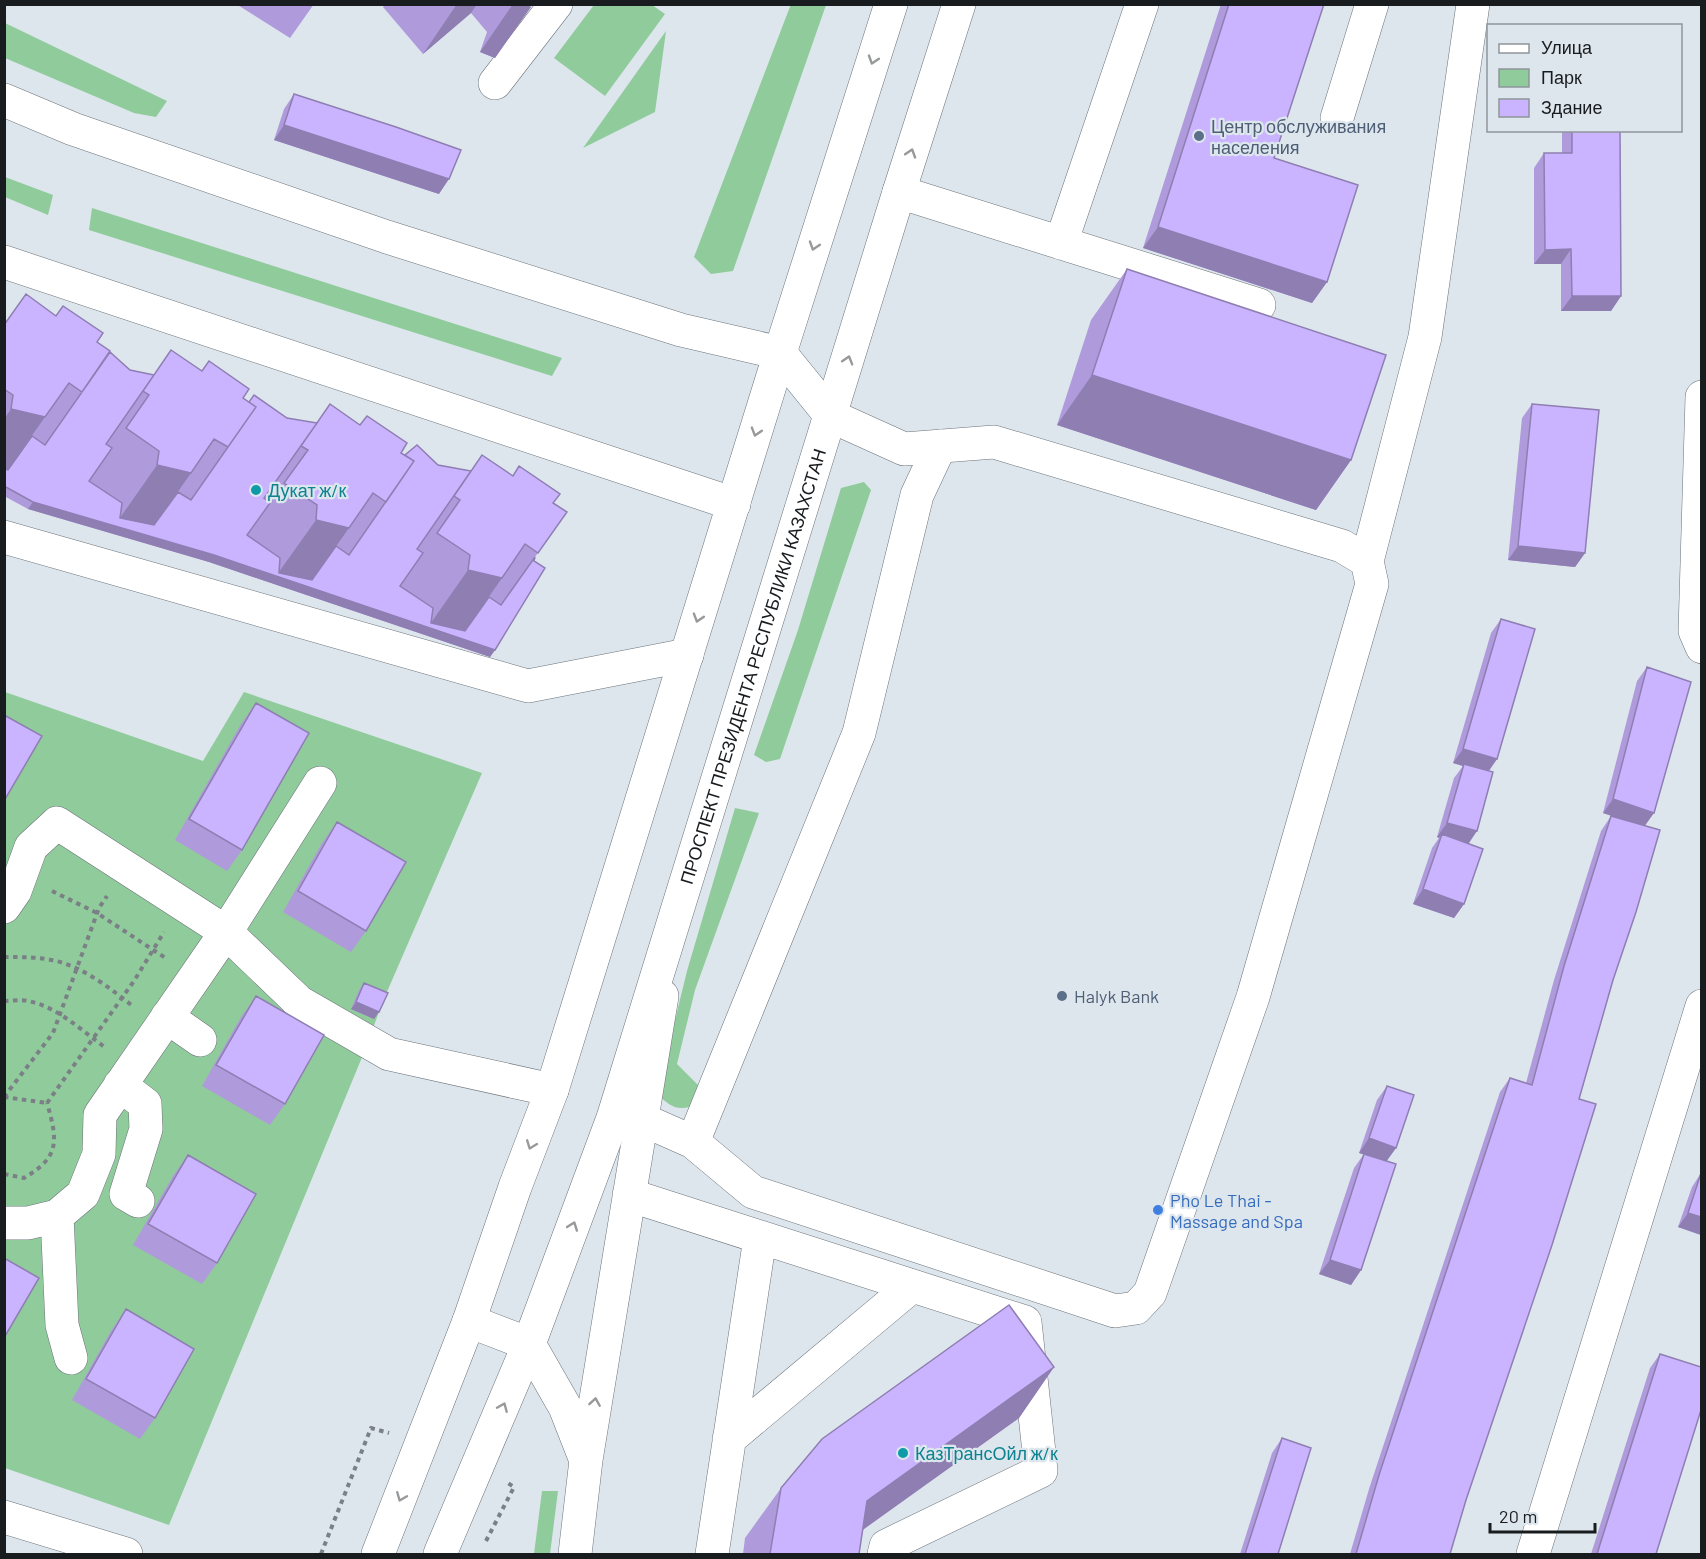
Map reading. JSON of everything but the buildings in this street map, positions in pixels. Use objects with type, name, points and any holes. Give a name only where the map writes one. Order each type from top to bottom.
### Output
[{"type":"main road","points":[[495,84],[556,4]]},
{"type":"main road","points":[[378,1554],[469,1321],[515,1187],[552,1090],[780,353],[891,4]]},
{"type":"main road","name":"ПРОСПЕКТ ПРЕЗИДЕНТА РЕСПУБЛИКИ КАЗАХСТАН","points":[[675,917],[959,4]]},
{"type":"main road","points":[[1061,243],[1142,4]]},
{"type":"main road","points":[[1337,118],[1372,4]]},
{"type":"main road","points":[[641,1119],[693,1142],[753,1192],[1115,1311],[1136,1308],[1150,1293],[1252,997],[1372,584],[1367,561],[1425,337],[1473,4]]},
{"type":"main road","points":[[4,100],[73,129],[387,237],[681,330],[780,353],[831,416],[904,449],[994,442],[1342,546],[1367,561]]},
{"type":"main road","points":[[899,192],[1259,305]]},
{"type":"main road","points":[[4,261],[734,504]]},
{"type":"main road","points":[[1701,397],[1695,632],[1701,647]]},
{"type":"main road","points":[[693,1142],[859,733],[917,495],[940,446]]},
{"type":"main road","points":[[4,537],[528,686],[687,655]]},
{"type":"main road","points":[[4,1223],[28,1223],[57,1216],[83,1194],[99,1154],[100,1115],[226,932],[320,783]]},
{"type":"main road","points":[[10,894],[31,847],[57,823],[226,932],[299,1002],[388,1054],[552,1090]]},
{"type":"main road","points":[[575,1554],[586,1460],[675,917]]},
{"type":"main road","points":[[440,1554],[530,1344],[614,1118],[675,917]]},
{"type":"main road","points":[[1533,1554],[1701,1006]]},
{"type":"main road","points":[[164,1022],[200,1040]]},
{"type":"main road","points":[[127,1076],[145,1104],[146,1129],[126,1194],[138,1201]]},
{"type":"main road","points":[[629,1195],[1025,1322],[1041,1472],[886,1546],[884,1554]]},
{"type":"main road","points":[[57,1216],[62,1325],[71,1358]]},
{"type":"main road","points":[[712,1554],[760,1238]]},
{"type":"main road","points":[[729,1439],[912,1286]]},
{"type":"main road","points":[[469,1321],[530,1344],[566,1407],[586,1460]]},
{"type":"main road","points":[[4,1518],[79,1548],[126,1554]]},
{"type":"path","points":[[47,1103],[4,1097],[53,1033],[97,913],[126,867]]},
{"type":"path","points":[[10,894],[68,898],[97,913],[195,977]]},
{"type":"path","points":[[47,1103],[122,998],[181,903]]},
{"type":"path","points":[[4,957],[56,961],[78,968],[122,998],[164,1022]]},
{"type":"path","points":[[4,1001],[27,1000],[60,1014],[93,1039],[127,1076]]},
{"type":"path","points":[[4,1174],[24,1178],[42,1167],[54,1148],[53,1123],[47,1103]]},
{"type":"path","points":[[321,1554],[371,1428],[422,1442]]},
{"type":"green space","points":[[791,4],[826,5],[733,271],[711,274],[694,257]]},
{"type":"green space","points":[[594,5],[652,5],[665,14],[605,96],[554,58]]},
{"type":"green space","points":[[5,23],[167,101],[156,117],[134,113],[5,58]]},
{"type":"green space","points":[[666,31],[655,112],[583,148]]},
{"type":"green space","points":[[5,177],[53,195],[48,215],[5,197]]},
{"type":"green space","points":[[92,208],[562,358],[552,376],[89,230]]},
{"type":"green space","points":[[864,482],[871,490],[780,759],[766,762],[754,755],[798,630],[841,488]]},
{"type":"green space","points":[[5,692],[203,761],[244,692],[482,773],[383,1001],[365,1050],[169,1525],[5,1468]]},
{"type":"green space","points":[[735,808],[759,813],[695,990],[677,1064],[698,1085],[699,1104],[680,1108],[667,1103],[657,1094],[687,971]]},
{"type":"green space","points":[[542,1491],[558,1491],[550,1554],[534,1554]]},
{"type":"place","name":"Центр обслуживания населения","points":[[1199,136]]},
{"type":"place","name":"Дукат ж/к","points":[[256,490]]},
{"type":"place","name":"Halyk Bank","points":[[1062,996]]},
{"type":"place","name":"Pho Le Thai - Massage and Spa","points":[[1158,1210]]},
{"type":"place","name":"КазТрансОйл ж/к","points":[[903,1453]]}]
